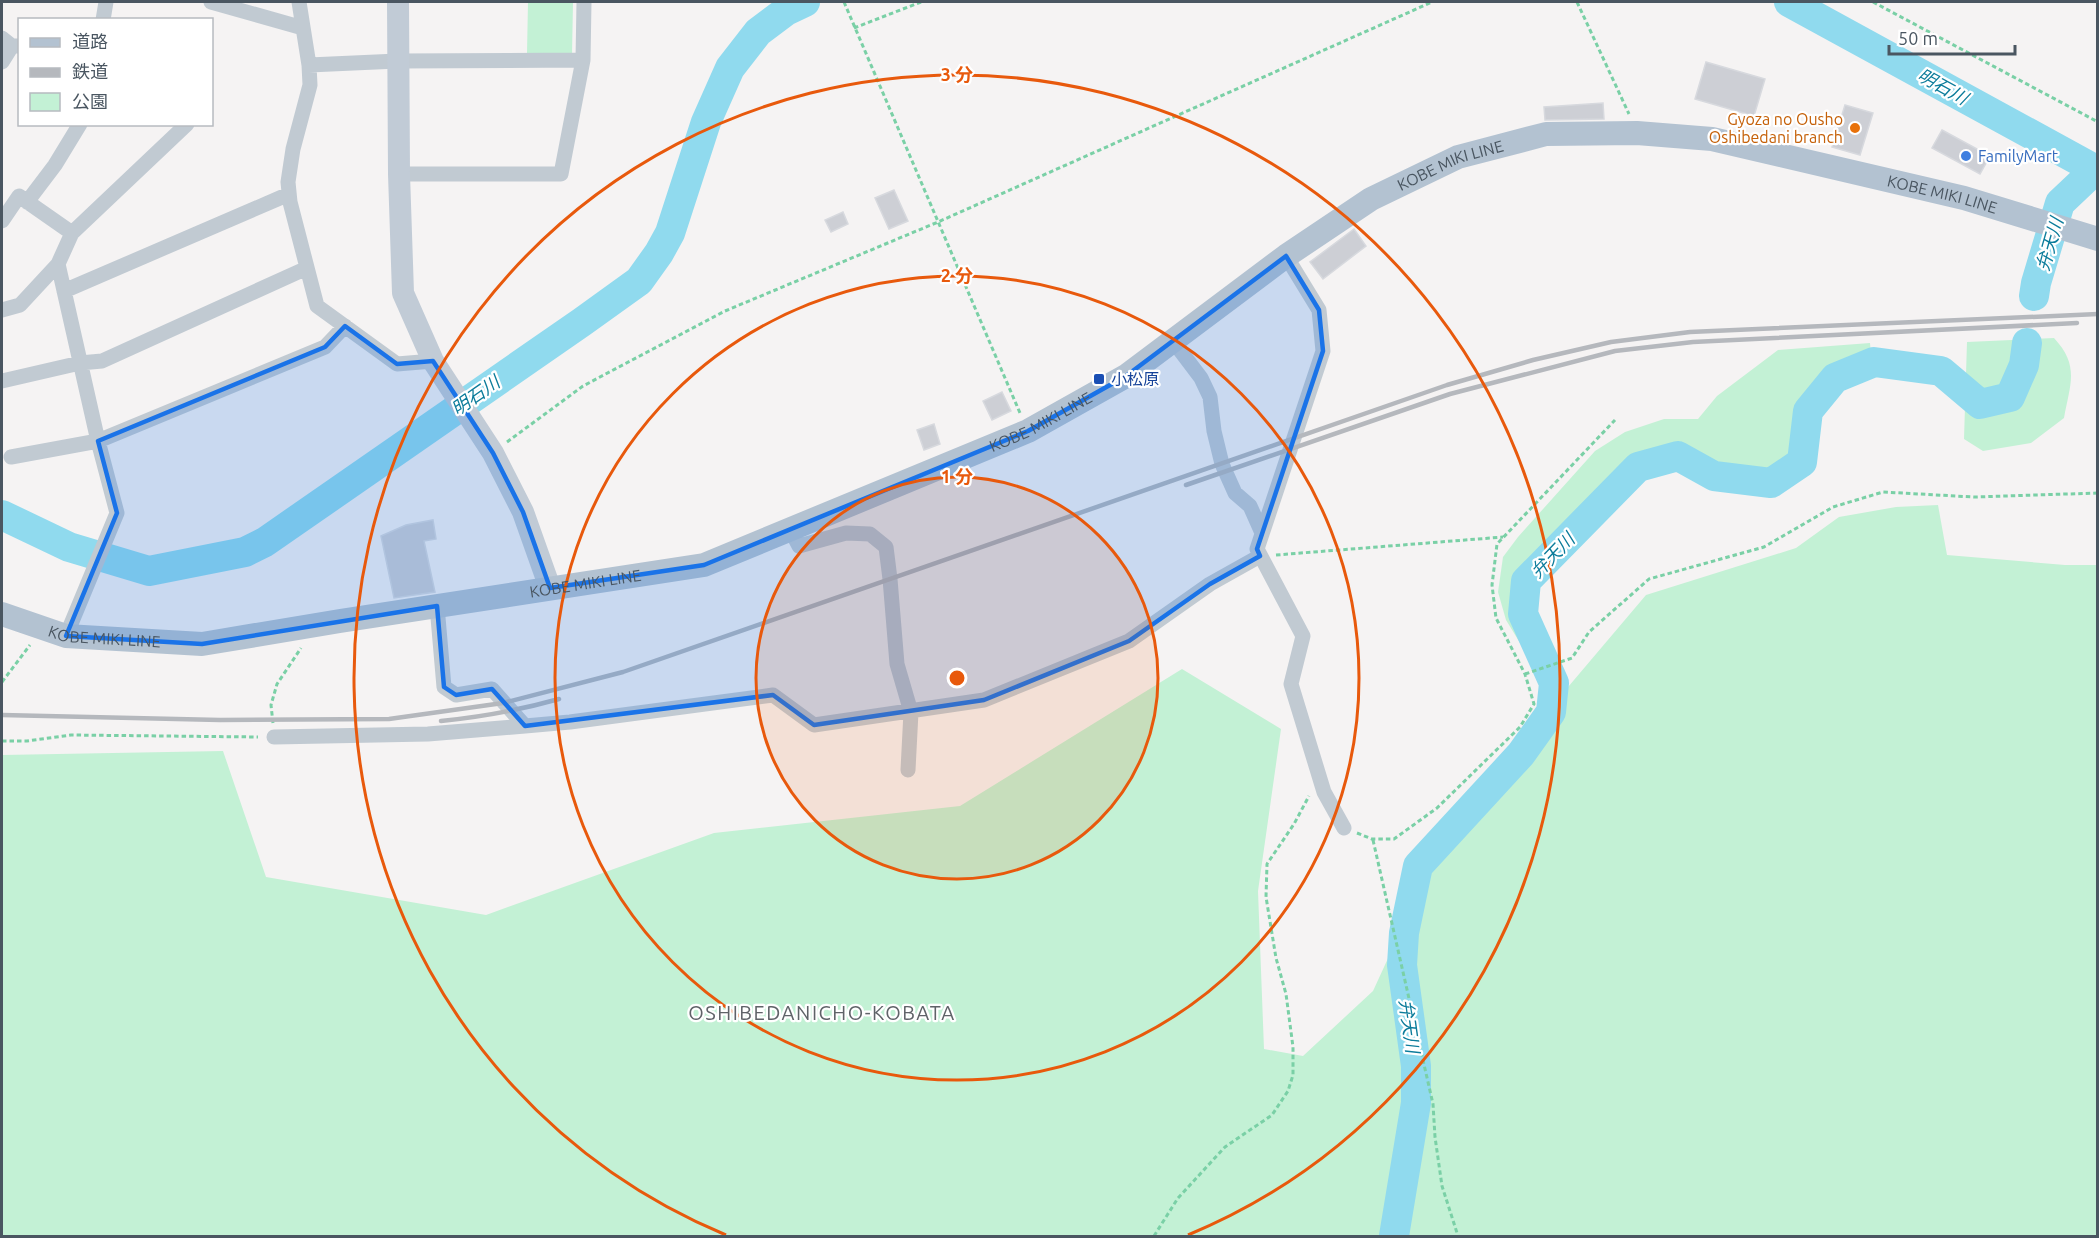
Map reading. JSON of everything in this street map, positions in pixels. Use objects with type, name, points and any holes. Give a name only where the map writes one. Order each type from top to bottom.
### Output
[{"type":"main road","name":"KOBE MIKI LINE","points":[[2,614],[55,632],[202,644],[704,565],[1028,431],[1126,376],[1286,256],[1371,199],[1458,157],[1546,134],[1637,133],[1712,139],[1964,198],[2097,238]]},
{"type":"street","points":[[103,18],[106,2]]},
{"type":"street","points":[[211,2],[303,28]]},
{"type":"street","points":[[299,2],[310,85],[293,149],[288,182],[317,306],[398,364],[433,361]]},
{"type":"street","points":[[398,2],[399,174],[403,293],[433,361],[493,453],[524,512],[550,588]]},
{"type":"street","points":[[399,174],[561,174],[583,60],[584,2]]},
{"type":"street","points":[[2,62],[11,44]]},
{"type":"street","points":[[309,65],[398,61],[583,60]]},
{"type":"street","points":[[27,202],[55,165],[79,126]]},
{"type":"street","points":[[2,310],[20,306],[58,264],[72,233],[185,126]]},
{"type":"street","points":[[64,291],[290,194]]},
{"type":"street","points":[[2,221],[19,196],[72,233]]},
{"type":"street","points":[[1286,256],[1319,310],[1323,351],[1257,549],[1303,636],[1291,684],[1324,792],[1344,828]]},
{"type":"street","points":[[55,632],[117,513],[98,441],[58,264]]},
{"type":"street","points":[[2,381],[80,363],[102,361],[307,268]]},
{"type":"street","points":[[10,457],[98,441],[325,346],[345,326]]},
{"type":"street","points":[[1173,341],[1201,378],[1210,398],[1214,431],[1222,464],[1235,493],[1250,506],[1262,533]]},
{"type":"street","points":[[790,530],[799,546],[846,533],[854,533],[870,534],[886,547],[897,664],[911,712],[908,770]]},
{"type":"street","points":[[274,737],[428,734],[525,726],[773,695],[814,725],[984,700],[1129,641],[1210,584],[1260,556]]},
{"type":"street","points":[[437,606],[444,687],[456,695],[492,689],[525,726]]},
{"type":"path","points":[[844,2],[1028,431]]},
{"type":"path","points":[[854,28],[921,2]]},
{"type":"path","points":[[493,453],[583,386],[725,312],[938,222],[1432,2]]},
{"type":"path","points":[[1577,2],[1637,133]]},
{"type":"path","points":[[1873,2],[2097,122]]},
{"type":"path","points":[[1344,828],[1372,839],[1394,839],[1437,808],[1520,727],[1534,704],[1525,674],[1496,618],[1492,585],[1497,544],[1615,420]]},
{"type":"path","points":[[1525,674],[1572,658],[1589,632],[1649,579],[1764,547],[1833,507],[1883,492],[1974,497],[2097,493]]},
{"type":"path","points":[[1260,556],[1504,537]]},
{"type":"path","points":[[2,741],[27,741],[71,735],[274,737],[271,705],[277,684],[303,645],[301,629]]},
{"type":"path","points":[[2,682],[55,632]]},
{"type":"path","points":[[1154,1236],[1178,1198],[1225,1147],[1272,1115],[1288,1091],[1293,1075],[1293,1047],[1286,994],[1276,958],[1266,897],[1267,864],[1320,780]]},
{"type":"path","points":[[1372,839],[1433,1104],[1442,1186],[1458,1236]]},
{"type":"highlighted area","points":[[1286,256],[1319,310],[1323,351],[1257,549],[1260,556],[1210,584],[1129,641],[984,700],[814,725],[773,695],[525,726],[492,689],[456,695],[444,687],[437,606],[202,644],[66,636],[117,513],[98,441],[325,347],[345,326],[397,364],[433,361],[493,453],[523,512],[550,588],[704,565],[1028,431],[1126,376]]},
{"type":"green space","points":[[528,2],[573,2],[572,55],[527,53]]},
{"type":"green space","points":[[2054,338],[2062,348],[2070,367],[2070,385],[2064,418],[2031,443],[1983,451],[1964,439],[1967,342]]},
{"type":"green space","points":[[1870,343],[1871,354],[1825,372],[1802,410],[1797,450],[1772,474],[1723,471],[1693,454],[1669,448],[1619,471],[1539,552],[1519,589],[1518,615],[1541,661],[1534,666],[1506,620],[1498,592],[1503,557],[1595,451],[1625,432],[1664,419],[1698,419],[1717,396],[1778,350]]},
{"type":"green space","points":[[1938,505],[1947,555],[2065,565],[2097,565],[2097,1236],[2,1236],[2,755],[223,751],[266,877],[486,915],[714,833],[960,806],[1182,669],[1281,729],[1258,891],[1264,1049],[1303,1056],[1373,991],[1447,830],[1646,595],[1796,548],[1839,517],[1896,507]]},
{"type":"building","points":[[1706,62],[1765,79],[1754,116],[1695,99]]},
{"type":"building","points":[[1603,103],[1604,119],[1545,120],[1544,107]]},
{"type":"building","points":[[1845,105],[1873,113],[1860,155],[1832,147]]},
{"type":"building","points":[[1942,130],[1990,156],[1980,174],[1932,148]]},
{"type":"building","points":[[894,190],[908,221],[889,229],[875,198]]},
{"type":"building","points":[[843,212],[848,224],[831,232],[825,220]]},
{"type":"building","points":[[1354,229],[1366,246],[1323,279],[1310,262]]},
{"type":"building","points":[[1002,392],[1011,411],[992,420],[983,401]]},
{"type":"building","points":[[934,424],[940,444],[924,450],[917,430]]},
{"type":"building","points":[[433,520],[436,539],[424,541],[435,592],[394,598],[381,536],[406,525]]},
{"type":"waterway","name":"明石川","points":[[2,515],[69,547],[149,571],[245,552],[265,542],[639,281],[670,233],[706,122],[730,68],[758,32],[786,11],[805,2]]},
{"type":"waterway","name":"明石川","points":[[1789,2],[2098,171]]},
{"type":"waterway","name":"弁天川","points":[[2034,296],[2060,203],[2095,170]]},
{"type":"waterway","name":"弁天川","points":[[1394,1236],[1416,1103],[1416,1066],[1402,965],[1404,933],[1418,866],[1521,754],[1551,712],[1554,683],[1523,614],[1526,581],[1638,467],[1678,456],[1714,476],[1771,483],[1802,462],[1808,411],[1835,378],[1874,362],[1941,371],[1980,404],[2010,397],[2024,365],[2027,343]]},
{"type":"railway","points":[[2,715],[220,720],[389,719],[503,703],[623,672],[1447,385],[1533,360],[1611,342],[1690,332],[2098,314]]},
{"type":"railway","points":[[1186,485],[1450,394],[1615,351],[1693,342],[2077,323]]},
{"type":"railway","points":[[441,721],[500,713],[559,699]]},
{"type":"place","name":"Gyoza no Ousho Oshibedani branch","points":[[1855,128]]},
{"type":"place","name":"FamilyMart","points":[[1966,156]]},
{"type":"place","name":"小松原","points":[[1099,379]]},
{"type":"district","name":"OSHIBEDANICHO-KOBATA","points":[[822,1012]]}]
